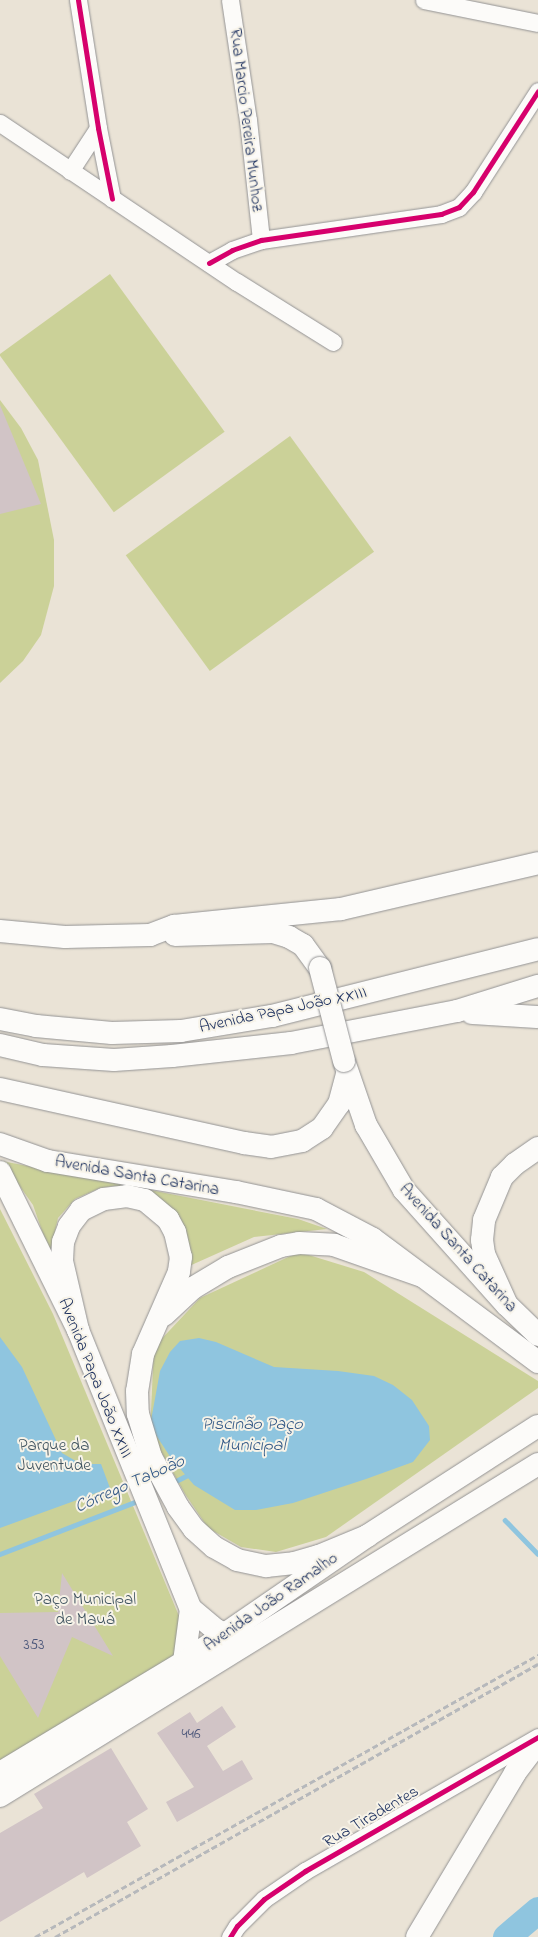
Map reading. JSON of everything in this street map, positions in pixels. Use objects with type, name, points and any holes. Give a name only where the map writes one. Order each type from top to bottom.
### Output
[{"type":"main road","points":[[0,931],[65,937],[150,935],[174,926],[341,909],[538,862]]},
{"type":"main road","name":"Avenida Santa Catarina","points":[[150,935],[273,932],[289,937],[303,945],[320,968],[346,1068],[366,1126],[404,1190],[507,1306],[538,1335]]},
{"type":"main road","name":"Avenida Papa João XXIII","points":[[0,1019],[36,1026],[112,1033],[181,1031],[272,1016],[538,949]]},
{"type":"main road","name":"Avenida Papa João XXIII","points":[[0,1045],[43,1055],[114,1060],[172,1056],[291,1044],[456,1011],[538,986]]},
{"type":"main road","points":[[456,1011],[538,1017]]},
{"type":"main road","points":[[0,1089],[244,1143],[271,1147],[302,1141],[322,1128],[339,1104],[346,1068]]},
{"type":"main road","name":"Avenida Santa Catarina","points":[[0,1144],[48,1160],[236,1192],[316,1209],[360,1230],[538,1362]]},
{"type":"main road","points":[[507,1306],[484,1254],[482,1240],[484,1220],[502,1178],[515,1164],[538,1148]]},
{"type":"main road","name":"Avenida Papa João XXIII","points":[[0,1172],[140,1459],[158,1528],[191,1609],[184,1662]]},
{"type":"main road","points":[[78,1330],[62,1261],[63,1242],[69,1226],[81,1210],[104,1199],[127,1196],[145,1200],[159,1209],[168,1219],[179,1245],[182,1257],[179,1272],[143,1354],[137,1391],[140,1459],[194,1529],[214,1547],[237,1560],[266,1566],[320,1556],[367,1536]]},
{"type":"main road","points":[[158,1320],[193,1288],[228,1267],[281,1246],[299,1243],[334,1245],[422,1276]]},
{"type":"main road","name":"Avenida João Ramalho","points":[[0,1773],[184,1662],[367,1536],[538,1426]]},
{"type":"main road","name":"Avenida João Ramalho","points":[[0,1796],[538,1464]]},
{"type":"main road","points":[[191,1609],[225,1635],[250,1642]]},
{"type":"main road","points":[[417,1937],[515,1773],[538,1742]]},
{"type":"street","points":[[78,0],[98,128],[112,199]]},
{"type":"street","name":"Rua Marcio Pereira Munhoz","points":[[230,0],[248,120],[261,240]]},
{"type":"street","points":[[424,0],[538,23]]},
{"type":"street","points":[[209,262],[232,250],[261,240],[441,214],[459,207],[473,192],[538,91]]},
{"type":"street","points":[[0,123],[112,199],[333,342]]},
{"type":"street","points":[[70,171],[98,128]]},
{"type":"street","name":"Rua Tiradentes","points":[[230,1937],[237,1926],[264,1899],[305,1871],[538,1737]]},
{"type":"green space","points":[[110,274],[225,432],[114,512],[0,356],[0,354]]},
{"type":"green space","points":[[0,400],[21,428],[38,460],[54,540],[54,586],[41,635],[23,661],[0,683]]},
{"type":"green space","points":[[290,436],[374,552],[210,671],[126,555]]},
{"type":"green space","points":[[2,1161],[298,1219],[327,1229],[254,1237],[187,1267],[145,1193],[114,1186],[100,1188],[75,1199],[58,1218],[50,1254],[33,1205]]},
{"type":"green space","name":"Paço Municipal de Mauá","points":[[0,1209],[53,1314],[184,1628],[174,1656],[0,1761]]},
{"type":"green space","points":[[299,1252],[364,1272],[538,1381],[538,1388],[326,1537],[276,1552],[241,1547],[208,1528],[185,1494],[150,1432],[154,1347],[200,1298]]},
{"type":"water","points":[[0,1337],[22,1367],[62,1453],[81,1464],[101,1464],[110,1488],[0,1528]]},
{"type":"water","name":"Piscinão Paço Municipal","points":[[199,1338],[216,1342],[274,1367],[338,1371],[374,1376],[393,1385],[412,1400],[429,1426],[430,1440],[413,1462],[366,1479],[293,1503],[256,1510],[235,1510],[194,1485],[171,1458],[150,1426],[160,1371],[170,1352],[180,1341]]},
{"type":"building","points":[[0,405],[41,504],[0,514]]},
{"type":"building","points":[[62,1573],[113,1656],[72,1637],[38,1718],[0,1656],[0,1613],[58,1612]]},
{"type":"building","points":[[222,1706],[236,1727],[207,1746],[223,1771],[242,1760],[253,1779],[177,1822],[166,1802],[194,1787],[157,1733],[190,1712],[197,1723]]},
{"type":"building","points":[[111,1748],[148,1809],[127,1822],[141,1846],[87,1878],[84,1872],[0,1922],[0,1833],[43,1808],[34,1794]]},
{"type":"waterway","name":"Córrego Taboão","points":[[172,1483],[190,1474]]},
{"type":"waterway","name":"Córrego Taboão","points":[[0,1554],[140,1500]]},
{"type":"waterway","name":"Córrego Taboão","points":[[505,1520],[538,1554]]},
{"type":"waterway","points":[[506,1937],[538,1910]]},
{"type":"railway","points":[[35,1937],[538,1655]]},
{"type":"railway","points":[[55,1937],[538,1664]]},
{"type":"cycle path","points":[[78,0],[98,128],[112,199]]},
{"type":"cycle path","points":[[209,263],[232,250],[261,240],[441,214],[459,207],[473,192],[538,91]]},
{"type":"cycle path","points":[[230,1937],[237,1926],[264,1899],[305,1871],[538,1737]]},
{"type":"park label","name":"Parque da Juventude","points":[[54,1456]]}]
